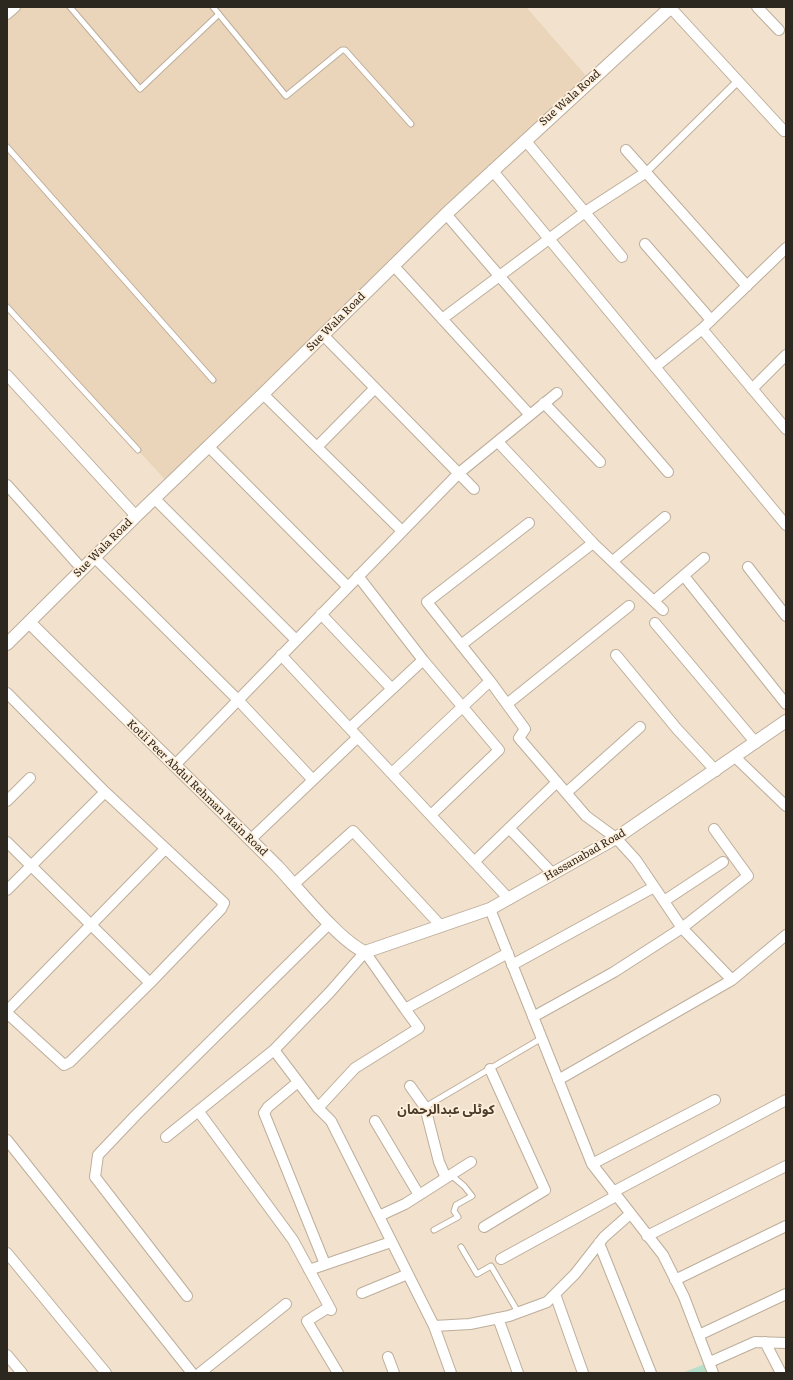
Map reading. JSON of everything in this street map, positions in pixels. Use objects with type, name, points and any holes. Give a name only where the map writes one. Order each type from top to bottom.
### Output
[{"type":"street","points":[[7,14],[15,7]]},
{"type":"street","points":[[671,7],[784,131]]},
{"type":"street","name":"Sue Wala Road","points":[[7,644],[82,568],[263,394],[446,214],[492,170],[671,7]]},
{"type":"street","points":[[757,7],[779,30]]},
{"type":"street","points":[[442,319],[585,212],[646,173],[738,81]]},
{"type":"street","points":[[525,140],[622,257]]},
{"type":"street","points":[[626,150],[746,286]]},
{"type":"street","points":[[492,170],[786,525]]},
{"type":"street","points":[[446,214],[668,472]]},
{"type":"street","points":[[645,244],[711,320]]},
{"type":"street","points":[[655,367],[702,330],[786,248]]},
{"type":"street","points":[[393,265],[530,415]]},
{"type":"street","points":[[702,330],[786,429]]},
{"type":"street","points":[[322,335],[474,489]]},
{"type":"street","points":[[752,389],[786,355]]},
{"type":"street","points":[[7,375],[136,516]]},
{"type":"street","points":[[317,447],[375,388]]},
{"type":"street","points":[[174,766],[459,473],[557,393]]},
{"type":"street","points":[[263,394],[402,531]]},
{"type":"street","points":[[544,403],[600,462]]},
{"type":"street","points":[[498,442],[593,542],[663,610]]},
{"type":"street","points":[[208,446],[348,587]]},
{"type":"street","points":[[7,484],[82,568]]},
{"type":"street","points":[[154,498],[296,640]]},
{"type":"street","points":[[613,561],[665,517]]},
{"type":"street","points":[[529,523],[427,602],[490,681],[525,729],[519,738],[586,816],[616,838],[636,860],[682,928],[732,980]]},
{"type":"street","points":[[461,645],[593,542]]},
{"type":"street","points":[[94,557],[238,700],[312,780]]},
{"type":"street","points":[[654,601],[704,558]]},
{"type":"street","points":[[748,566],[786,616]]},
{"type":"street","points":[[358,576],[423,660],[499,750],[431,815]]},
{"type":"street","points":[[684,576],[786,704]]},
{"type":"street","points":[[507,704],[629,606]]},
{"type":"street","points":[[321,614],[392,689]]},
{"type":"street","name":"Kotli Peer Abdul Rehman Main Road","points":[[29,622],[250,840],[330,923],[358,949],[365,952]]},
{"type":"street","points":[[655,623],[756,743]]},
{"type":"street","points":[[281,655],[509,899]]},
{"type":"street","points":[[616,655],[677,729],[716,771]]},
{"type":"street","points":[[350,728],[423,660]]},
{"type":"street","points":[[392,773],[490,681]]},
{"type":"street","points":[[7,693],[105,792],[224,903],[221,909],[150,983],[70,1062],[64,1065],[7,1012],[165,848]]},
{"type":"street","name":"Hassanabad Road","points":[[365,952],[490,909],[509,899],[616,838],[716,771],[786,721]]},
{"type":"street","points":[[566,793],[640,727]]},
{"type":"street","points":[[250,840],[358,737]]},
{"type":"street","points":[[735,757],[786,806]]},
{"type":"street","points":[[7,800],[30,778]]},
{"type":"street","points":[[474,862],[557,782]]},
{"type":"street","points":[[7,890],[105,792]]},
{"type":"street","points":[[509,828],[553,874]]},
{"type":"street","points":[[533,1017],[614,972],[682,928],[748,876],[714,829]]},
{"type":"street","points":[[294,884],[354,831],[441,926]]},
{"type":"street","points":[[7,842],[90,926],[150,983]]},
{"type":"street","points":[[664,901],[722,862]]},
{"type":"street","points":[[512,965],[654,887]]},
{"type":"street","points":[[490,909],[592,1164],[663,1255],[699,1335],[713,1373]]},
{"type":"street","points":[[187,1296],[95,1177],[98,1156],[136,1115],[330,923]]},
{"type":"street","points":[[558,1080],[732,980],[786,935]]},
{"type":"street","points":[[166,1138],[274,1050],[330,992],[365,952],[419,1028],[355,1068],[318,1108]]},
{"type":"street","points":[[405,1010],[508,953]]},
{"type":"street","points":[[274,1050],[318,1108],[331,1121],[434,1326],[451,1373]]},
{"type":"street","points":[[484,1227],[545,1190],[490,1069]]},
{"type":"street","points":[[298,1082],[268,1107],[264,1113],[325,1264]]},
{"type":"street","points":[[410,1086],[425,1107],[439,1162],[448,1176]]},
{"type":"street","points":[[592,1164],[715,1100]]},
{"type":"street","points":[[500,1259],[614,1194],[786,1100]]},
{"type":"street","points":[[199,1112],[293,1240],[330,1309],[307,1321],[338,1373]]},
{"type":"street","points":[[375,1121],[419,1195]]},
{"type":"street","points":[[7,1140],[192,1373]]},
{"type":"street","points":[[379,1216],[405,1204],[471,1162]]},
{"type":"street","points":[[647,1236],[786,1166]]},
{"type":"street","points":[[434,1326],[470,1324],[498,1318],[547,1302],[575,1274],[600,1243],[630,1214]]},
{"type":"street","points":[[675,1280],[786,1226]]},
{"type":"street","points":[[309,1270],[391,1242]]},
{"type":"street","points":[[600,1243],[651,1373]]},
{"type":"street","points":[[7,1253],[106,1373]]},
{"type":"street","points":[[362,1293],[408,1274]]},
{"type":"street","points":[[555,1294],[583,1373]]},
{"type":"street","points":[[699,1335],[786,1294]]},
{"type":"street","points":[[200,1373],[286,1304]]},
{"type":"street","points":[[498,1318],[518,1373]]},
{"type":"street","points":[[710,1362],[755,1342],[786,1343]]},
{"type":"street","points":[[765,1342],[781,1373]]},
{"type":"street","points":[[7,1355],[22,1373]]},
{"type":"street","points":[[388,1357],[394,1373]]},
{"type":"lane","points":[[70,7],[140,89],[219,14]]},
{"type":"lane","points":[[213,7],[286,96],[342,50],[346,50],[411,124]]},
{"type":"lane","points":[[7,147],[213,380]]},
{"type":"lane","points":[[7,307],[138,450]]},
{"type":"lane","points":[[425,1107],[542,1038]]},
{"type":"lane","points":[[434,1230],[458,1217],[454,1212],[456,1205],[472,1196],[464,1186],[448,1176]]},
{"type":"lane","points":[[461,1247],[477,1274],[491,1266],[518,1312]]},
{"type":"shaded area","points":[[11,7],[526,7],[589,79],[169,484],[7,307],[7,10]]},
{"type":"green space","points":[[710,1362],[713,1373],[682,1373]]},
{"type":"district","name":"کوٹلی عبدالرحمان","points":[[446,1110]]}]
